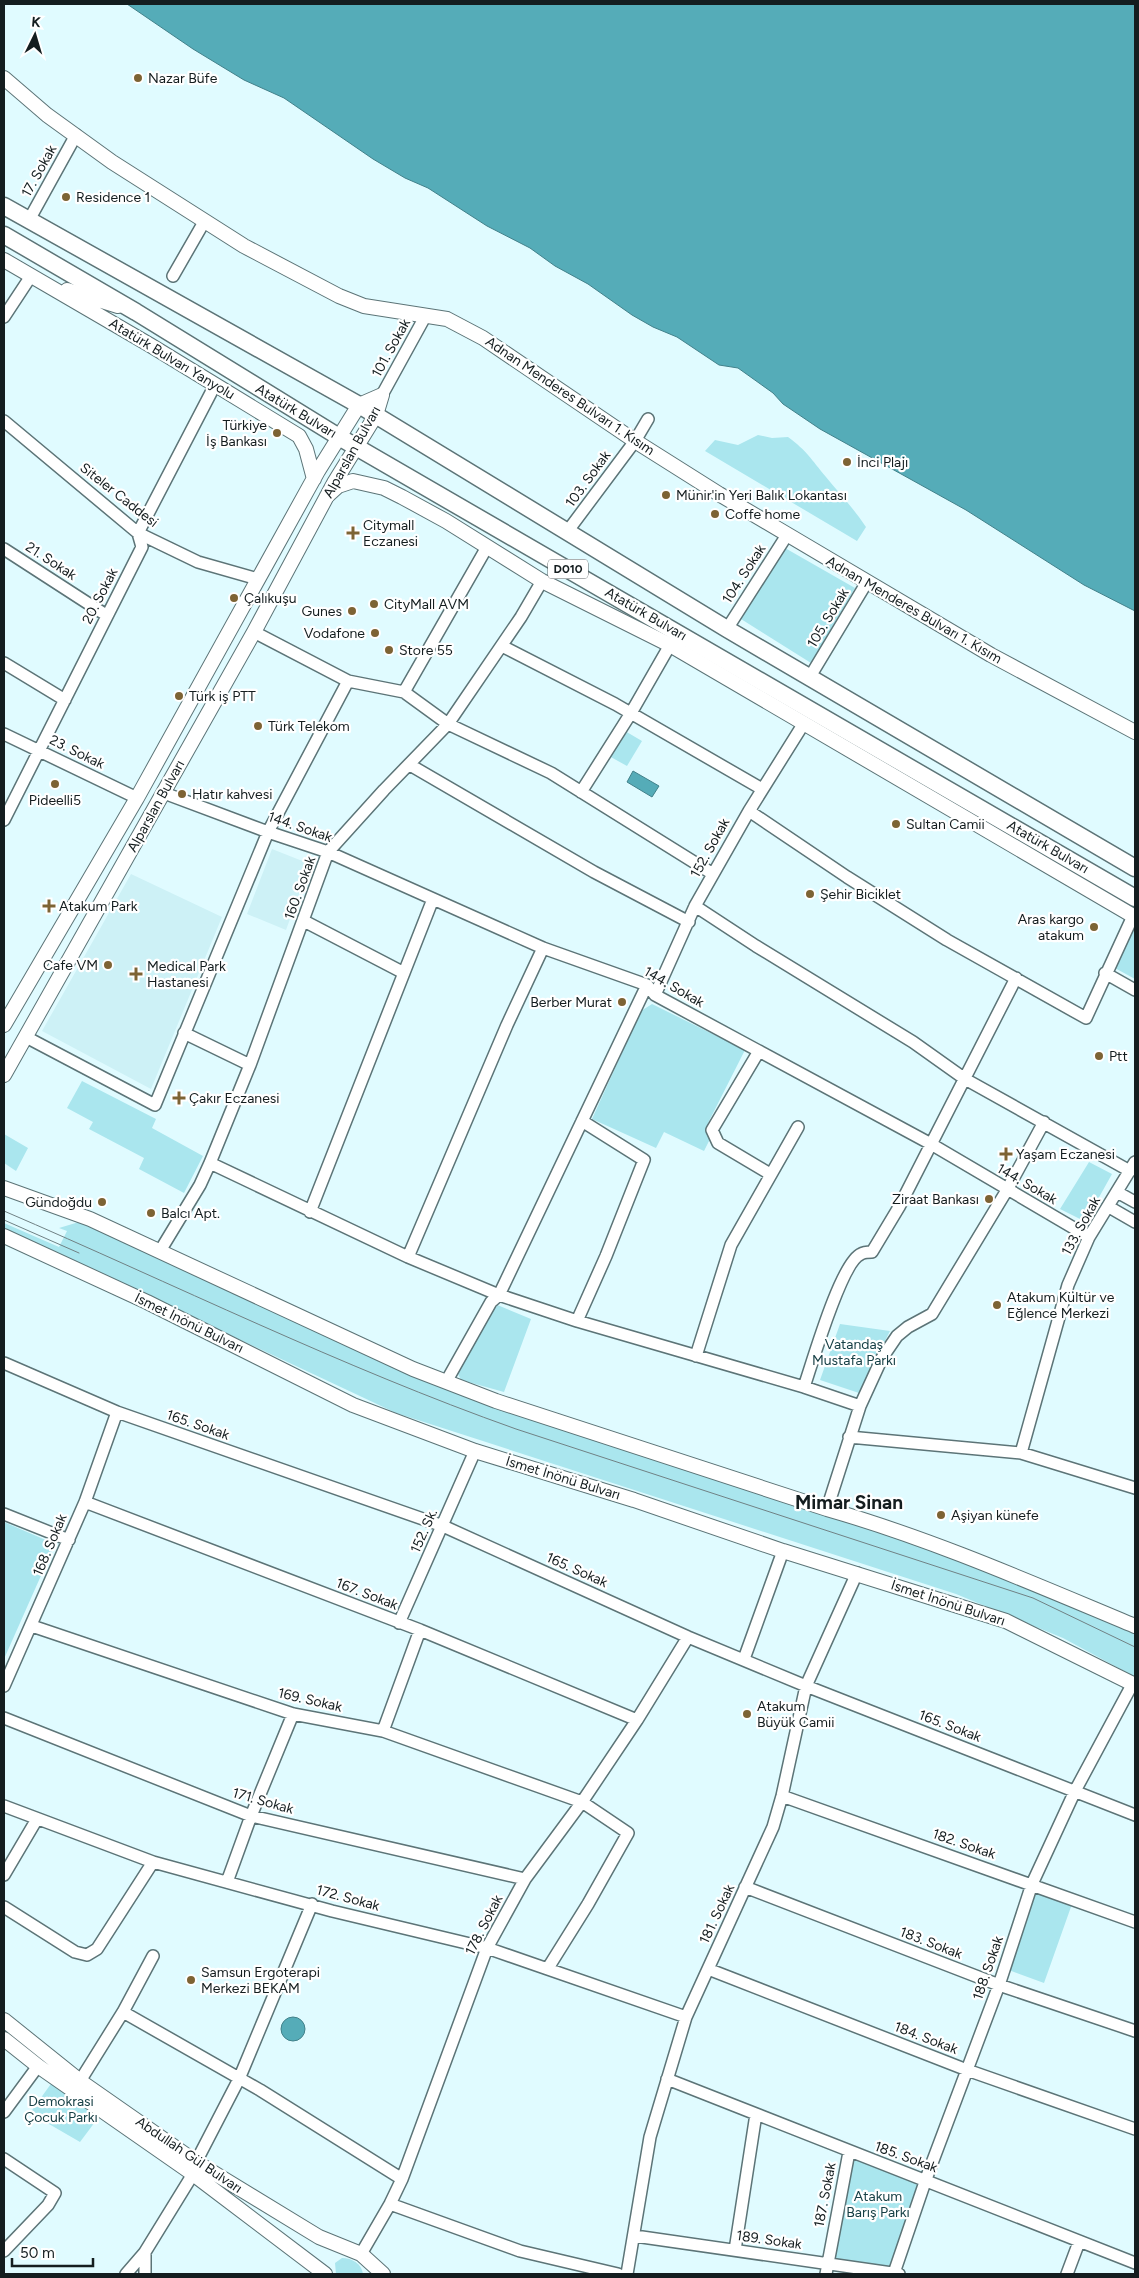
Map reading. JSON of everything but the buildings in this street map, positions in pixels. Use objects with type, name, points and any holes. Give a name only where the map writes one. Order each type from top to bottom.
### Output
[{"type":"highway","name":"Atatürk Bulvarı","points":[[4,206],[359,405],[727,629],[1135,868]]},
{"type":"highway","name":"Atatürk Bulvarı","points":[[4,235],[136,312],[339,437],[1135,898]]},
{"type":"main road","name":"Adnan Menderes Bulvarı 1. Kısım","points":[[4,78],[47,115],[112,162],[244,246],[339,296],[364,306],[447,319],[483,338],[635,441],[718,494],[991,655],[1135,732]]},
{"type":"main road","name":"Atatürk Bulvarı Yanyolu","points":[[4,260],[179,362],[300,436],[306,449],[314,479]]},
{"type":"main road","points":[[37,279],[136,312]]},
{"type":"main road","name":"Alparslan Bulvarı","points":[[4,1025],[137,798],[339,437],[359,405],[382,395]]},
{"type":"main road","name":"Alparslan Bulvarı","points":[[4,1075],[164,794],[327,496],[376,415],[382,395]]},
{"type":"main road","name":"Atatürk Bulvarı","points":[[327,496],[338,486],[353,481],[384,488],[446,521],[542,581],[670,645],[1134,917]]},
{"type":"main road","points":[[137,798],[164,794]]},
{"type":"main road","points":[[4,1181],[24,1196]]},
{"type":"main road","points":[[4,1188],[90,1219],[446,1382],[496,1401],[827,1510],[864,1520],[1015,1576],[1135,1626]]},
{"type":"main road","name":"İsmet İnönü Bulvarı","points":[[4,1236],[147,1302],[353,1405],[475,1451],[634,1500],[782,1551],[857,1573],[1006,1622],[1134,1684]]},
{"type":"main road","name":"Abdullah Gül Bulvarı","points":[[4,2020],[195,2168],[318,2272]]},
{"type":"main road","name":"Abdullah Gül Bulvarı","points":[[4,2039],[38,2066],[195,2168],[320,2237],[361,2254],[383,2274]]},
{"type":"street","name":"17. Sokak","points":[[29,220],[76,135]]},
{"type":"street","points":[[173,276],[204,222]]},
{"type":"street","points":[[4,317],[37,279]]},
{"type":"street","name":"101. Sokak","points":[[382,395],[426,315]]},
{"type":"street","name":"20. Sokak","points":[[4,820],[142,547],[138,533],[215,385]]},
{"type":"street","name":"103. Sokak","points":[[567,532],[635,441],[648,419]]},
{"type":"street","name":"Siteler Caddesi","points":[[4,421],[138,533],[198,562],[258,579]]},
{"type":"street","name":"104. Sokak","points":[[727,629],[787,535]]},
{"type":"street","points":[[404,692],[487,547]]},
{"type":"street","name":"21. Sokak","points":[[4,549],[106,615]]},
{"type":"street","name":"160. Sokak","points":[[160,1251],[200,1185],[210,1163],[250,1065],[328,852],[384,790],[448,724],[502,646],[542,581]]},
{"type":"street","name":"105. Sokak","points":[[814,670],[867,582]]},
{"type":"street","points":[[254,632],[348,681],[404,692],[448,724],[551,774],[713,874]]},
{"type":"street","points":[[581,792],[631,713],[670,645]]},
{"type":"street","points":[[502,646],[631,713],[762,789]]},
{"type":"street","points":[[4,663],[65,700]]},
{"type":"street","points":[[26,1037],[155,1105],[268,832],[348,681]]},
{"type":"street","name":"152. Sokak","points":[[655,995],[695,906],[762,789],[804,723]]},
{"type":"street","name":"23. Sokak","points":[[4,734],[137,798]]},
{"type":"street","points":[[410,765],[594,872],[689,922]]},
{"type":"street","name":"144. Sokak","points":[[164,794],[328,852],[543,948],[647,985],[655,995],[931,1144],[1089,1237]]},
{"type":"street","points":[[749,811],[847,877],[947,940],[1086,1018],[1105,973],[1134,917]]},
{"type":"street","points":[[310,1212],[433,899]]},
{"type":"street","points":[[695,906],[756,946],[913,1042],[965,1079],[1132,1167]]},
{"type":"street","points":[[304,921],[404,973]]},
{"type":"street","points":[[408,1257],[506,1025],[543,948]]},
{"type":"street","points":[[1105,973],[1135,990]]},
{"type":"street","points":[[804,1387],[832,1302],[852,1263],[860,1254],[872,1252],[899,1207],[1016,978]]},
{"type":"street","points":[[446,1382],[491,1302],[499,1295],[647,985]]},
{"type":"street","points":[[184,1033],[250,1065]]},
{"type":"street","points":[[759,1051],[712,1130],[718,1143],[770,1174]]},
{"type":"street","points":[[577,1321],[606,1256],[644,1160],[582,1121]]},
{"type":"street","points":[[827,1510],[860,1406],[890,1345],[908,1327],[932,1314],[1007,1190],[1044,1122]]},
{"type":"street","points":[[696,1356],[731,1245],[798,1127]]},
{"type":"street","points":[[210,1163],[408,1257],[499,1295],[577,1321],[804,1387],[860,1406]]},
{"type":"street","name":"133. Sokak","points":[[1022,1453],[1068,1286],[1089,1237],[1110,1207],[1132,1167]]},
{"type":"street","points":[[1117,1192],[1135,1202]]},
{"type":"street","points":[[1110,1207],[1135,1222]]},
{"type":"street","name":"165. Sokak","points":[[4,1363],[117,1412],[443,1526],[688,1637],[806,1686],[1135,1815]]},
{"type":"street","name":"168. Sokak","points":[[4,1686],[85,1502],[117,1412]]},
{"type":"street","points":[[849,1437],[1022,1453],[1135,1488]]},
{"type":"street","name":"152. Sk.","points":[[399,1623],[475,1451]]},
{"type":"street","name":"167. Sokak","points":[[85,1502],[420,1630],[637,1720]]},
{"type":"street","points":[[4,1514],[69,1540]]},
{"type":"street","points":[[744,1659],[782,1551]]},
{"type":"street","name":"181. Sokak","points":[[627,2274],[635,2236],[650,2138],[686,2017],[773,1827],[782,1796],[806,1686],[857,1573]]},
{"type":"street","name":"169. Sokak","points":[[32,1626],[293,1714],[384,1731],[582,1802],[628,1833],[588,1904],[548,1968]]},
{"type":"street","points":[[384,1731],[420,1630]]},
{"type":"street","name":"178. Sokak","points":[[361,2254],[402,2179],[487,1948],[525,1879],[582,1802],[637,1720],[688,1637]]},
{"type":"street","name":"188. Sokak","points":[[896,2274],[926,2179],[999,1985],[1032,1884],[1075,1791],[1134,1684]]},
{"type":"street","points":[[227,1882],[251,1816],[293,1714]]},
{"type":"street","name":"171. Sokak","points":[[4,1718],[251,1816],[525,1879]]},
{"type":"street","name":"182. Sokak","points":[[782,1796],[1135,1922]]},
{"type":"street","name":"172. Sokak","points":[[4,1806],[153,1862],[332,1911],[487,1948],[686,2017]]},
{"type":"street","points":[[4,1875],[37,1819]]},
{"type":"street","points":[[4,1907],[76,1952],[87,1955],[98,1950],[153,1862]]},
{"type":"street","name":"183. Sokak","points":[[745,1887],[999,1985],[1135,2031]]},
{"type":"street","points":[[126,2274],[145,2252],[195,2168],[239,2079],[312,1904]]},
{"type":"street","points":[[80,2080],[123,2012],[153,1956]]},
{"type":"street","name":"184. Sokak","points":[[708,1969],[967,2070],[1135,2129]]},
{"type":"street","points":[[123,2012],[260,2090],[402,2179]]},
{"type":"street","points":[[4,2112],[38,2066]]},
{"type":"street","name":"185. Sokak","points":[[667,2079],[849,2152],[926,2179],[1135,2263]]},
{"type":"street","points":[[735,2250],[756,2114]]},
{"type":"street","name":"187. Sokak","points":[[827,2268],[849,2152]]},
{"type":"street","points":[[4,2159],[54,2193],[48,2205],[4,2251]]},
{"type":"street","points":[[390,2204],[520,2251],[618,2274]]},
{"type":"street","name":"189. Sokak","points":[[635,2236],[735,2250],[827,2268],[896,2274]]},
{"type":"street","points":[[1067,2274],[1079,2242]]},
{"type":"street","points":[[145,2252],[145,2274]]},
{"type":"shaded area","points":[[127,4],[1135,4],[1135,611],[1084,585],[966,510],[820,429],[783,404],[773,393],[738,368],[719,365],[677,337],[653,327],[632,315],[588,284],[555,266],[530,248],[487,226],[428,188],[405,178],[373,159],[284,98],[244,80],[193,49]]},
{"type":"shaded area","points":[[633,771],[659,786],[652,797],[627,782]]},
{"type":"shaded area","points":[[272,849],[310,864],[286,930],[247,914]]},
{"type":"shaded area","name":"Medical Park Hastanesi","points":[[131,874],[222,917],[151,1089],[42,1031]]},
{"type":"shaded area","points":[[293,2017],[302,2020],[305,2029],[302,2038],[293,2041],[284,2038],[281,2029],[284,2020]]},
{"type":"green space","points":[[758,435],[772,438],[788,437],[804,451],[866,527],[857,541],[705,451],[715,440],[738,445]]},
{"type":"green space","points":[[785,548],[855,588],[811,663],[741,619]]},
{"type":"green space","points":[[625,731],[642,741],[627,766],[609,756]]},
{"type":"green space","points":[[1130,929],[1135,932],[1135,979],[1113,967]]},
{"type":"green space","points":[[652,1004],[745,1050],[708,1123],[711,1137],[704,1151],[664,1132],[656,1148],[592,1119],[641,1011]]},
{"type":"green space","points":[[82,1081],[156,1119],[152,1128],[203,1156],[184,1193],[139,1169],[144,1158],[89,1129],[93,1122],[67,1108]]},
{"type":"green space","points":[[4,1134],[28,1148],[16,1171],[4,1163]]},
{"type":"green space","points":[[1089,1162],[1112,1174],[1088,1217],[1080,1219],[1060,1209]]},
{"type":"green space","points":[[79,1222],[420,1378],[1011,1572],[1135,1626],[1135,1677],[1063,1638],[956,1594],[396,1413],[4,1229],[4,1223],[59,1247],[67,1231],[59,1228]]},
{"type":"green space","points":[[495,1304],[531,1319],[504,1392],[461,1380],[457,1372]]},
{"type":"green space","name":"Vatandaş Mustafa Parkı","points":[[840,1324],[890,1331],[859,1393],[820,1380]]},
{"type":"green space","points":[[4,1522],[55,1544],[4,1659]]},
{"type":"green space","points":[[1035,1890],[1072,1904],[1044,1983],[1006,1969]]},
{"type":"green space","name":"Demokrasi Çocuk Parkı","points":[[53,2081],[101,2114],[80,2142],[30,2113]]},
{"type":"green space","name":"Atakum Barış Parkı","points":[[849,2152],[926,2179],[894,2273],[828,2263]]},
{"type":"green space","points":[[342,2258],[356,2262],[361,2267],[363,2274],[336,2274],[335,2263]]},
{"type":"tram line","points":[[4,1211],[322,1352],[451,1405],[516,1429],[1033,1598],[1135,1647]]},
{"type":"tram line","points":[[4,1220],[79,1253]]},
{"type":"place","name":"Nazar Büfe","points":[[138,78]]},
{"type":"place","name":"Residence 1","points":[[66,197]]},
{"type":"place","name":"Türkiye İş Bankası","points":[[277,433]]},
{"type":"place","name":"İnci Plajı","points":[[847,462]]},
{"type":"place","name":"Münir'in Yeri Balık Lokantası","points":[[666,495]]},
{"type":"place","name":"Coffe home","points":[[715,514]]},
{"type":"place","name":"Citymall Eczanesi","points":[[353,533]]},
{"type":"place","name":"Çalıkuşu","points":[[234,598]]},
{"type":"place","name":"CityMall AVM","points":[[374,604]]},
{"type":"place","name":"Gunes","points":[[352,611]]},
{"type":"place","name":"Vodafone","points":[[375,633]]},
{"type":"place","name":"Store 55","points":[[389,650]]},
{"type":"place","name":"Türk iş PTT","points":[[179,696]]},
{"type":"place","name":"Türk Telekom","points":[[258,726]]},
{"type":"place","name":"Pideelli5","points":[[55,784]]},
{"type":"place","name":"Hatır kahvesi","points":[[182,794]]},
{"type":"place","name":"Sultan Camii","points":[[896,824]]},
{"type":"place","name":"Şehir Biciklet","points":[[810,894]]},
{"type":"place","name":"Atakum Park","points":[[49,906]]},
{"type":"place","name":"Aras kargo atakum","points":[[1094,927]]},
{"type":"place","name":"Cafe VM","points":[[108,965]]},
{"type":"place","name":"Medical Park Hastanesi","points":[[136,974]]},
{"type":"place","name":"Berber Murat","points":[[622,1002]]},
{"type":"place","name":"Ptt","points":[[1099,1056]]},
{"type":"place","name":"Çakır Eczanesi","points":[[179,1098]]},
{"type":"place","name":"Yaşam Eczanesi","points":[[1006,1154]]},
{"type":"place","name":"Ziraat Bankası","points":[[989,1199]]},
{"type":"place","name":"Gündoğdu","points":[[102,1202]]},
{"type":"place","name":"Balcı Apt.","points":[[151,1213]]},
{"type":"place","name":"Atakum Kültür ve Eğlence Merkezi","points":[[997,1305]]},
{"type":"place","name":"Aşiyan künefe","points":[[941,1515]]},
{"type":"place","name":"Atakum Büyük Camii","points":[[747,1714]]},
{"type":"place","name":"Samsun Ergoterapi Merkezi BEKAM","points":[[191,1980]]},
{"type":"district","name":"Mimar Sinan","points":[[849,1502]]}]
